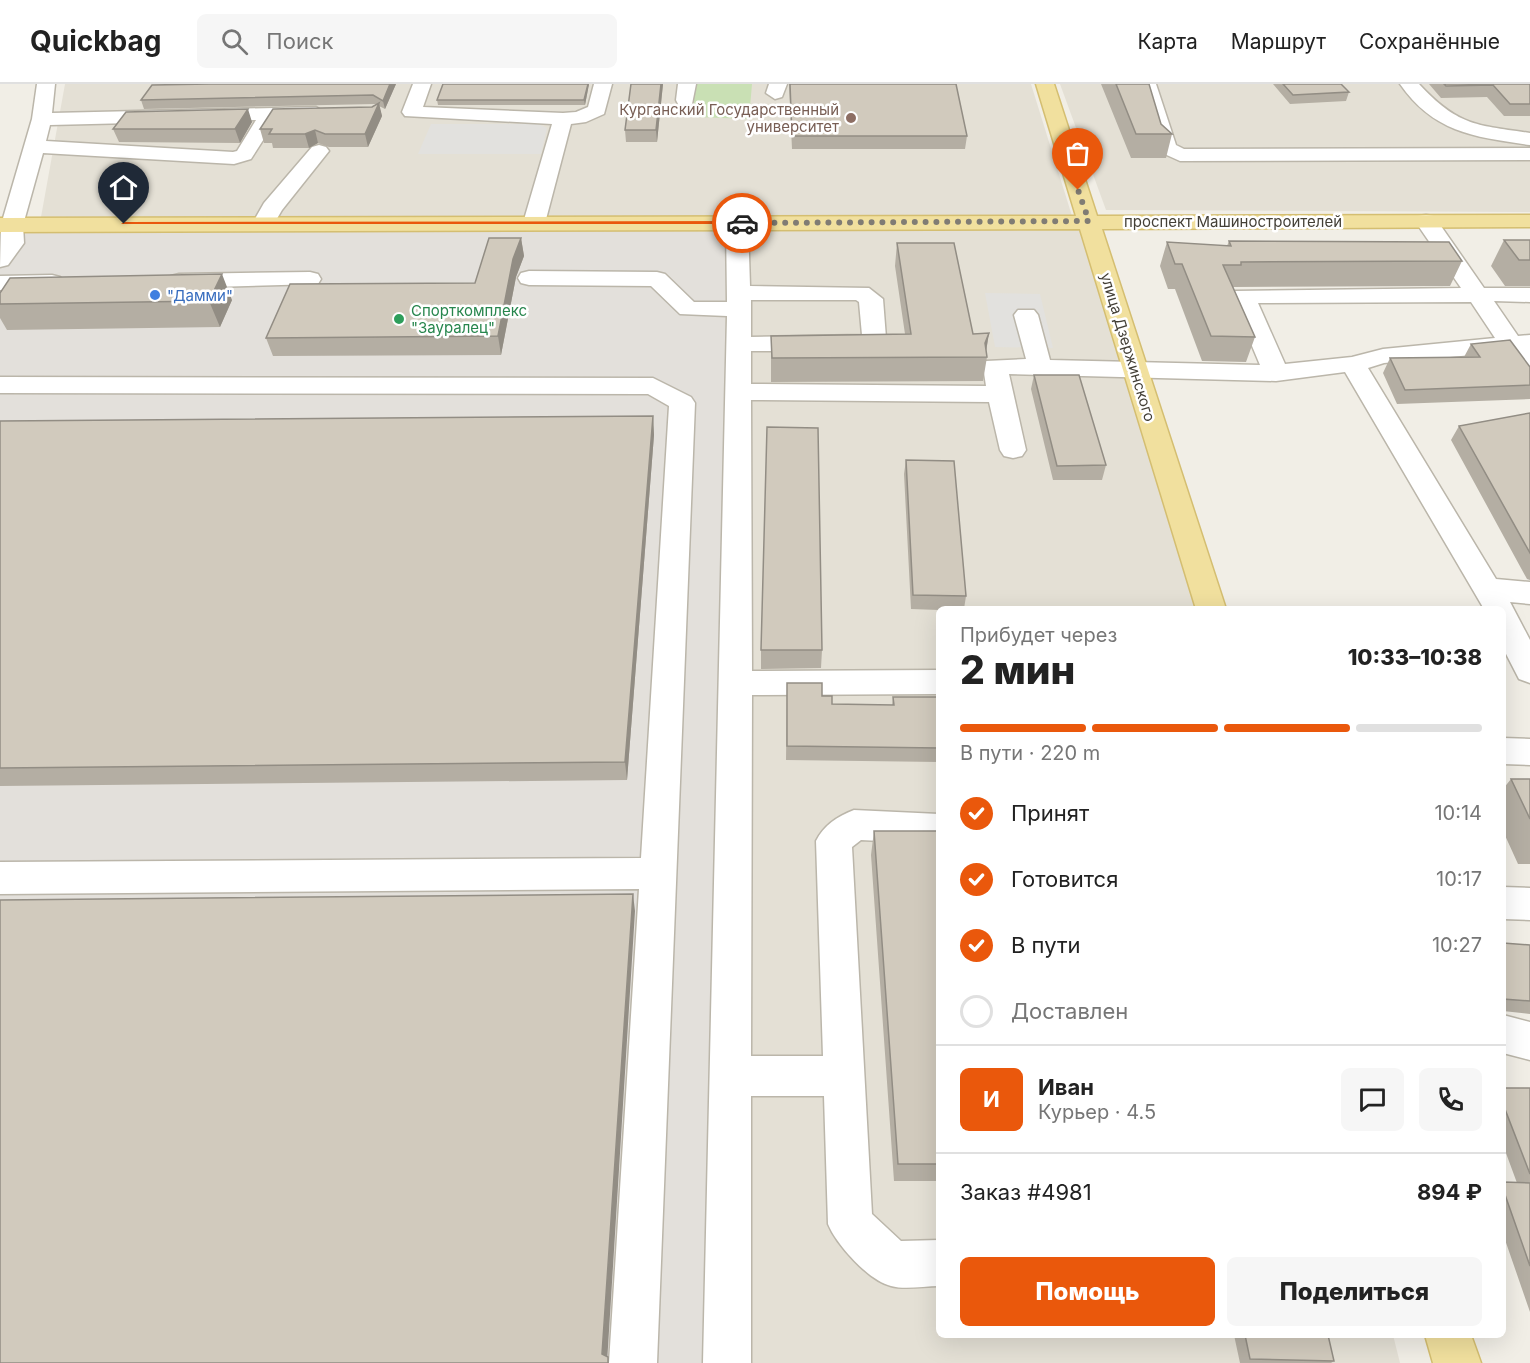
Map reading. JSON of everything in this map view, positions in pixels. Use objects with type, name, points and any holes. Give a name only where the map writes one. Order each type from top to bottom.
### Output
[{"type":"main road","name":"улица Дзержинского","points":[[1045,84],[1210,606]]},
{"type":"main road","name":"проспект Машиностроителей","points":[[6,225],[1530,221]]},
{"type":"main road","points":[[1449,1338],[1456,1363]]},
{"type":"street","points":[[0,260],[13,243],[6,225],[42,119],[46,84]]},
{"type":"street","points":[[422,84],[412,112],[562,119],[579,118],[597,110],[603,84]]},
{"type":"street","points":[[1147,84],[1167,148],[1180,154],[1530,154]]},
{"type":"street","points":[[1409,84],[1436,112],[1450,121],[1472,129],[1530,140]]},
{"type":"street","points":[[42,119],[340,113]]},
{"type":"street","points":[[34,146],[234,158],[244,155],[270,114]]},
{"type":"street","points":[[534,223],[562,119]]},
{"type":"street","points":[[263,224],[272,208],[320,151]]},
{"type":"street","points":[[1426,221],[1489,295],[1519,342],[1530,370]]},
{"type":"street","points":[[727,1363],[736,683],[749,428],[738,392],[737,223]]},
{"type":"street","points":[[529,278],[657,279],[688,309],[739,301],[861,293],[871,299],[874,339],[862,344],[739,344]]},
{"type":"street","points":[[155,281],[310,279]]},
{"type":"street","points":[[0,283],[72,282]]},
{"type":"street","points":[[1276,373],[1243,296],[1530,295]]},
{"type":"street","points":[[1026,315],[1040,367]]},
{"type":"street","points":[[1013,450],[995,366],[1276,373],[1353,364],[1383,356],[1519,342]]},
{"type":"street","points":[[1353,364],[1494,599],[1530,593]]},
{"type":"street","points":[[0,386],[653,386],[682,403],[633,1363]]},
{"type":"street","points":[[738,392],[1000,394]]},
{"type":"street","points":[[1506,623],[1530,671]]},
{"type":"street","points":[[736,683],[936,682]]},
{"type":"street","points":[[1506,752],[1530,752]]},
{"type":"street","points":[[936,828],[854,825],[834,841],[850,1224],[892,1264],[936,1263]]},
{"type":"street","points":[[0,878],[658,873]]},
{"type":"street","points":[[1506,903],[1530,904]]},
{"type":"street","points":[[1506,1035],[1530,1041]]},
{"type":"street","points":[[729,1076],[843,1076]]},
{"type":"shaded area","points":[[65,84],[1031,84],[1072,216],[41,217]]},
{"type":"shaded area","points":[[1060,84],[1530,84],[1530,212],[1106,210]]},
{"type":"shaded area","points":[[431,124],[538,124],[547,128],[541,154],[418,154]]},
{"type":"shaded area","points":[[1078,224],[1208,606],[936,606],[936,1338],[1394,1338],[1400,1363],[715,1363],[726,227]]},
{"type":"shaded area","points":[[726,227],[715,1363],[0,1363],[0,229]]},
{"type":"shaded area","points":[[985,293],[1040,294],[1053,348],[995,347]]},
{"type":"green space","points":[[695,84],[752,84],[749,119],[696,117],[693,109]]},
{"type":"building","points":[[390,84],[383,101],[373,95],[141,100],[152,85]]},
{"type":"building","points":[[443,84],[588,84],[584,100],[437,100]]},
{"type":"building","points":[[631,84],[661,84],[656,130],[625,130]]},
{"type":"building","points":[[790,84],[956,84],[967,136],[792,136]]},
{"type":"building","points":[[1116,84],[1149,84],[1161,124],[1172,134],[1136,134]]},
{"type":"building","points":[[1283,84],[1341,84],[1349,92],[1293,95]]},
{"type":"building","points":[[1444,84],[1530,84],[1530,104],[1510,104],[1493,85],[1446,86]]},
{"type":"building","points":[[379,103],[365,134],[325,134],[315,130],[305,134],[269,134],[272,129],[260,129],[273,109],[372,107]]},
{"type":"building","points":[[248,109],[235,129],[113,129],[126,112]]},
{"type":"building","points":[[489,238],[521,238],[513,259],[498,336],[266,338],[290,284],[475,283]]},
{"type":"building","points":[[1504,240],[1530,240],[1530,260],[1519,260]]},
{"type":"building","points":[[1229,241],[1449,242],[1462,261],[1241,262],[1241,265],[1223,265],[1255,337],[1211,336],[1182,264],[1175,264],[1167,242],[1231,246]]},
{"type":"building","points":[[897,243],[954,243],[973,334],[989,333],[985,343],[987,357],[772,358],[771,336],[911,334]]},
{"type":"building","points":[[222,274],[209,301],[0,304],[0,293],[10,278]]},
{"type":"building","points":[[1510,340],[1530,367],[1530,385],[1405,390],[1390,358],[1480,357],[1471,344]]},
{"type":"building","points":[[1034,375],[1079,375],[1106,465],[1057,466]]},
{"type":"building","points":[[1530,413],[1530,553],[1459,426]]},
{"type":"building","points":[[653,416],[625,762],[0,768],[0,421]]},
{"type":"building","points":[[767,427],[818,428],[822,650],[761,650]]},
{"type":"building","points":[[906,460],[954,461],[966,596],[913,595]]},
{"type":"building","points":[[787,683],[822,683],[822,696],[832,696],[832,704],[894,705],[893,697],[936,697],[936,748],[787,746]]},
{"type":"building","points":[[1511,779],[1530,779],[1530,819]]},
{"type":"building","points":[[874,831],[936,831],[936,1164],[898,1164]]},
{"type":"building","points":[[633,894],[602,1354],[608,1357],[608,1363],[0,1363],[0,900]]},
{"type":"building","points":[[1506,943],[1530,945],[1530,1001],[1506,999]]},
{"type":"building","points":[[1506,1088],[1530,1088],[1530,1174],[1506,1112]]},
{"type":"building","points":[[1506,1182],[1530,1183],[1530,1266],[1506,1198]]},
{"type":"building","points":[[1246,1338],[1329,1338],[1334,1361],[1250,1359]]},
{"type":"way so far","points":[[742,223],[1089,221],[1078,190]]},
{"type":"place","name":"Курганский Государственный университет","points":[[851,118]]},
{"type":"place","name":"\"Дамми\"","points":[[155,295]]},
{"type":"place","name":"Спорткомплекс \"Зауралец\"","points":[[399,319]]},
{"type":"route","points":[[124,224],[742,223]]}]
